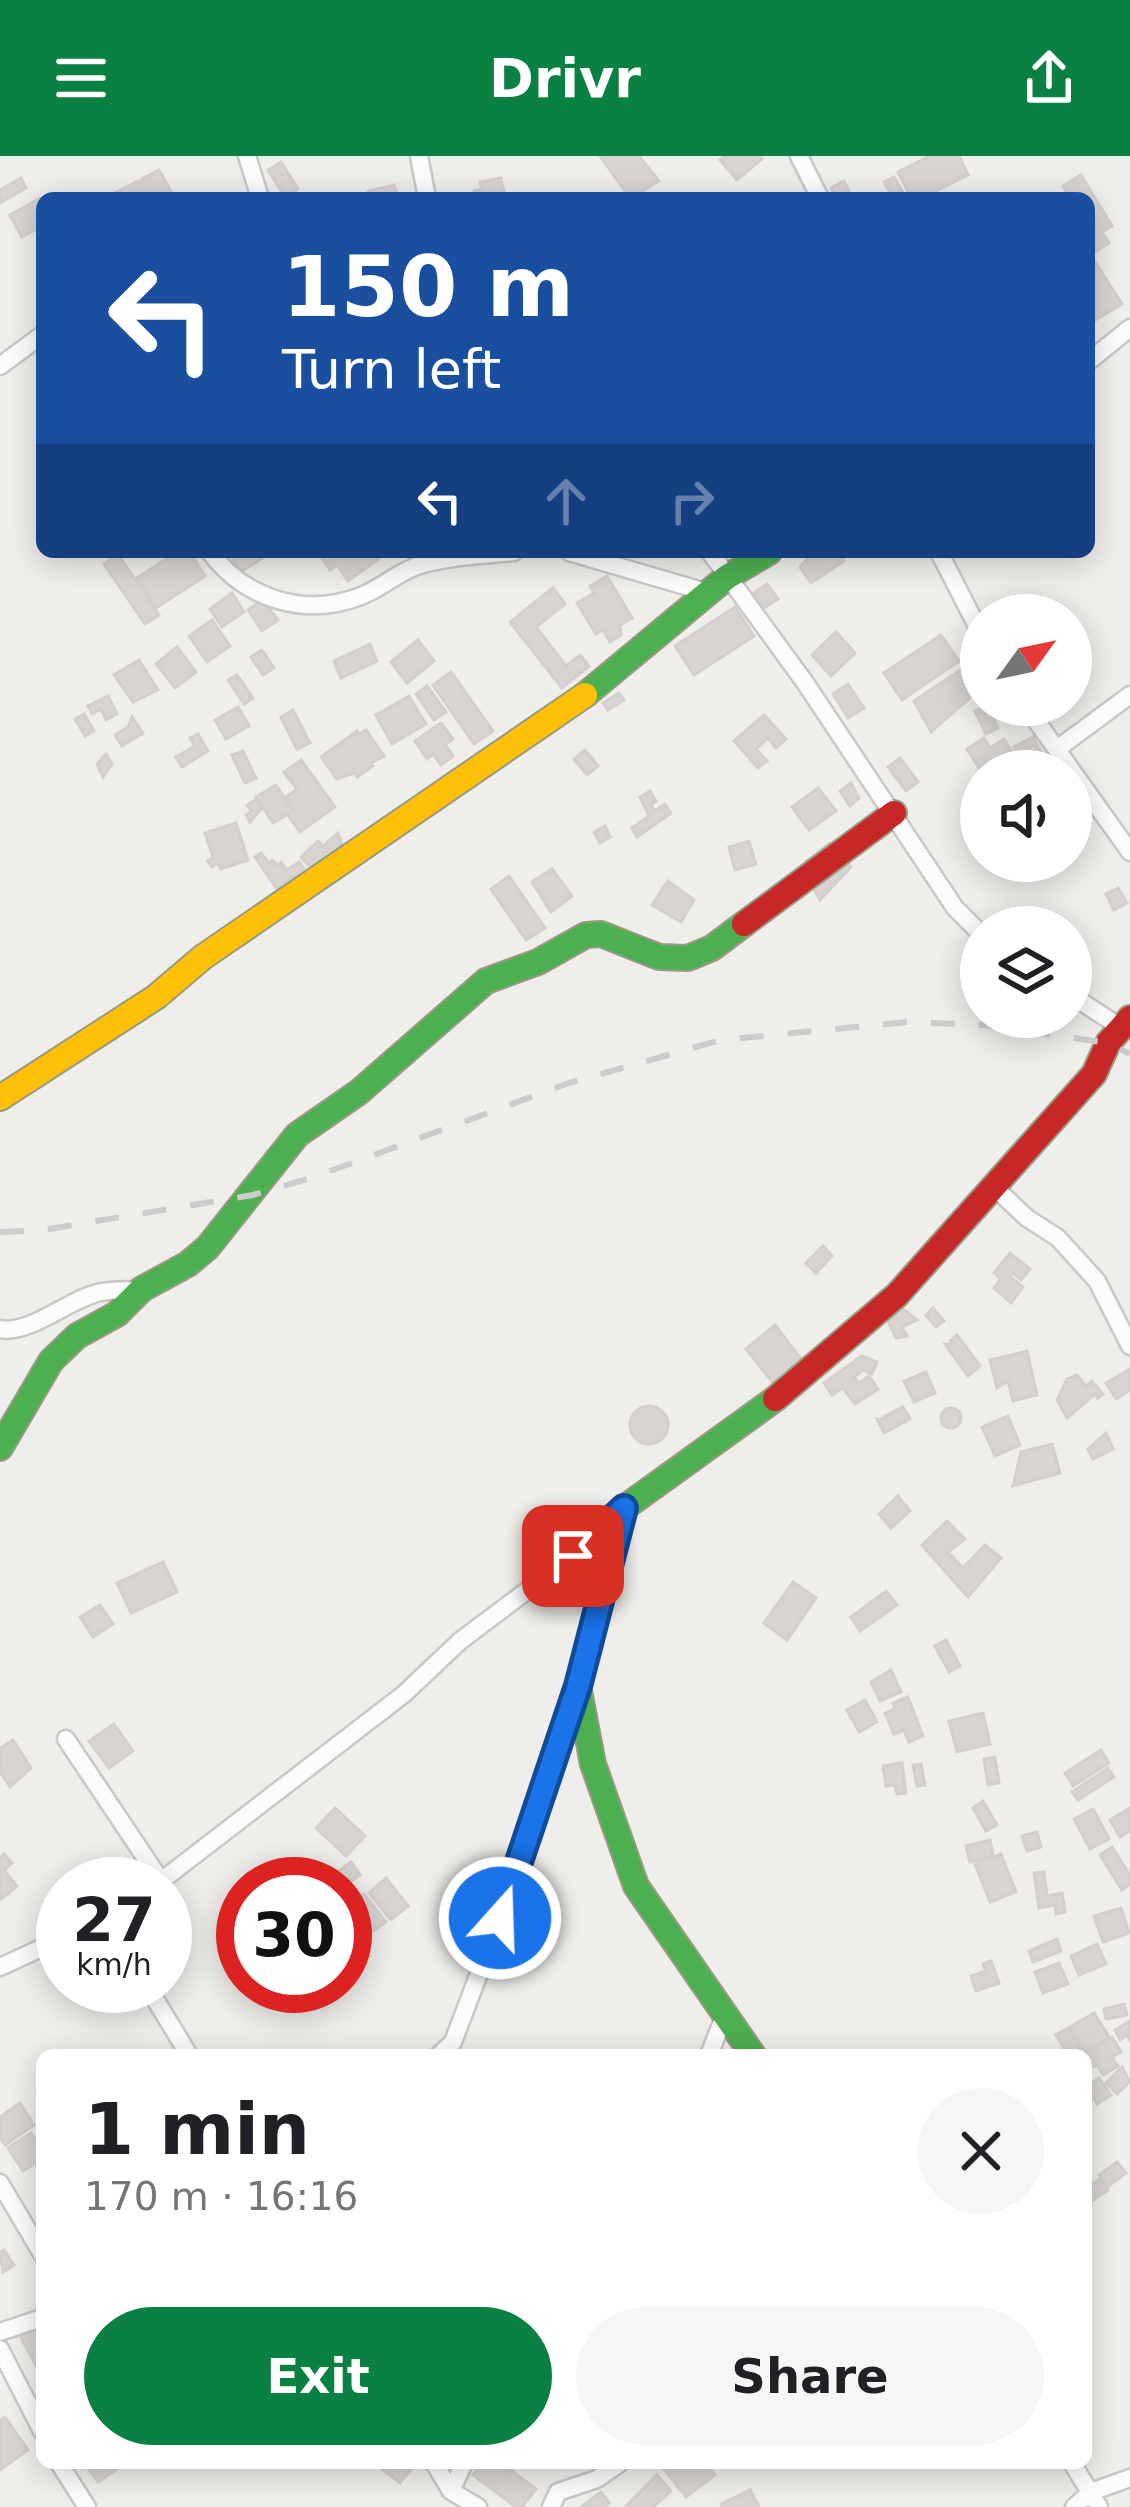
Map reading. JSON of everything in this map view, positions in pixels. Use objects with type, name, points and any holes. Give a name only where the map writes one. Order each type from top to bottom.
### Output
[{"type":"street","points":[[247,156],[258,192]]},
{"type":"street","points":[[419,156],[426,192]]},
{"type":"street","points":[[803,157],[818,192]]},
{"type":"street","points":[[1095,356],[1130,328]]},
{"type":"street","points":[[0,366],[36,339]]},
{"type":"street","points":[[215,558],[237,583],[292,604],[340,603],[364,595],[427,558]]},
{"type":"street","points":[[596,558],[718,585]]},
{"type":"street","points":[[711,558],[718,585],[894,813],[960,913]]},
{"type":"street","points":[[0,1098],[156,997],[203,958],[430,799],[569,708],[718,585],[760,558]]},
{"type":"street","points":[[942,558],[961,594]]},
{"type":"street","points":[[1058,749],[1130,695]]},
{"type":"street","points":[[1041,726],[1130,852]]},
{"type":"street","points":[[0,1448],[51,1361],[77,1336],[117,1314],[142,1289],[198,1255],[228,1226],[298,1135],[359,1092],[485,981],[538,962],[586,935],[601,934],[659,957],[688,958],[712,948],[894,813]]},
{"type":"street","points":[[192,1858],[404,1694],[460,1641],[573,1556],[624,1508],[748,1423],[880,1310],[935,1255],[1094,1074],[1125,1023],[1092,1006]]},
{"type":"street","points":[[992,1185],[1027,1218],[1058,1238],[1096,1281],[1130,1346]]},
{"type":"street","points":[[0,1329],[9,1331],[32,1323],[99,1292],[142,1289]]},
{"type":"street","points":[[445,2049],[453,2042],[516,1876],[578,1686],[624,1508]]},
{"type":"street","points":[[578,1686],[593,1764],[636,1886],[749,2049]]},
{"type":"street","points":[[66,1739],[142,1857]]},
{"type":"street","points":[[0,1967],[36,1950]]},
{"type":"street","points":[[163,2013],[185,2049]]},
{"type":"street","points":[[711,2049],[724,2017]]},
{"type":"street","points":[[0,2183],[36,2244]]},
{"type":"street","points":[[0,2332],[36,2320]]},
{"type":"street","points":[[0,2349],[36,2419]]},
{"type":"street","points":[[63,2469],[87,2507]]},
{"type":"street","points":[[438,2469],[451,2491],[478,2507]]},
{"type":"street","points":[[451,2491],[461,2469]]},
{"type":"street","points":[[551,2507],[557,2492],[597,2479],[611,2469]]},
{"type":"street","points":[[1076,2469],[1095,2500]]},
{"type":"street","points":[[1074,2507],[1130,2478]]},
{"type":"building","points":[[600,156],[639,156],[659,181],[640,192],[626,192]]},
{"type":"building","points":[[725,156],[762,159],[737,180],[720,160]]},
{"type":"building","points":[[930,156],[959,156],[968,175],[934,192],[908,192],[898,172]]},
{"type":"building","points":[[281,162],[298,189],[282,192],[268,170]]},
{"type":"building","points":[[159,170],[171,192],[117,192],[138,181],[141,185],[142,179]]},
{"type":"building","points":[[1081,175],[1091,192],[1067,192],[1063,186]]},
{"type":"building","points":[[894,177],[903,192],[890,192],[884,182]]},
{"type":"building","points":[[21,178],[26,188],[0,203],[0,190]]},
{"type":"building","points":[[501,178],[504,192],[474,192],[482,189],[480,182]]},
{"type":"building","points":[[844,181],[849,192],[833,192],[831,188]]},
{"type":"building","points":[[394,185],[397,192],[368,192]]},
{"type":"building","points":[[1095,198],[1112,226],[1102,232],[1109,243],[1095,252]]},
{"type":"building","points":[[36,201],[36,229],[22,237],[10,215]]},
{"type":"building","points":[[1095,262],[1122,304],[1095,320]]},
{"type":"building","points":[[121,558],[159,615],[145,624],[104,564]]},
{"type":"building","points":[[168,558],[194,558],[205,576],[156,608],[137,578]]},
{"type":"building","points":[[232,558],[262,558],[241,572]]},
{"type":"building","points":[[322,558],[379,559],[348,581],[337,565],[330,570]]},
{"type":"building","points":[[808,558],[844,561],[811,583],[800,567]]},
{"type":"building","points":[[607,576],[632,618],[620,625],[621,635],[610,642],[603,630],[596,634],[577,603],[594,593],[590,586]]},
{"type":"building","points":[[767,584],[778,599],[764,608],[754,593]]},
{"type":"building","points":[[553,588],[565,604],[536,627],[566,666],[580,655],[589,666],[562,688],[510,622]]},
{"type":"building","points":[[232,593],[244,612],[222,627],[210,609]]},
{"type":"building","points":[[263,600],[278,620],[262,631],[248,610]]},
{"type":"building","points":[[735,607],[754,636],[694,675],[675,646]]},
{"type":"building","points":[[212,620],[230,646],[207,662],[189,636]]},
{"type":"building","points":[[836,632],[855,653],[831,676],[812,655]]},
{"type":"building","points":[[941,635],[959,661],[902,700],[884,673]]},
{"type":"building","points":[[418,640],[434,661],[407,683],[391,662]]},
{"type":"building","points":[[370,644],[377,661],[341,678],[334,661]]},
{"type":"building","points":[[177,647],[196,672],[175,688],[156,664]]},
{"type":"building","points":[[262,650],[274,668],[263,675],[251,657]]},
{"type":"building","points":[[139,660],[158,690],[133,702],[114,675]]},
{"type":"building","points":[[960,670],[960,706],[931,732],[914,701]]},
{"type":"building","points":[[451,672],[493,731],[474,744],[433,685]]},
{"type":"building","points":[[237,675],[253,698],[244,704],[228,680]]},
{"type":"building","points":[[848,684],[864,708],[848,718],[833,694]]},
{"type":"building","points":[[427,686],[446,712],[434,720],[416,694]]},
{"type":"building","points":[[619,693],[624,700],[608,710],[603,703]]},
{"type":"building","points":[[108,696],[117,714],[106,720],[101,709],[92,714],[88,706]]},
{"type":"building","points":[[409,696],[426,724],[392,744],[376,715]]},
{"type":"building","points":[[238,707],[249,726],[226,739],[215,720]]},
{"type":"building","points":[[293,710],[310,743],[297,749],[281,717]]},
{"type":"building","points":[[84,714],[94,731],[85,736],[75,719]]},
{"type":"building","points":[[764,715],[786,739],[776,748],[768,738],[756,749],[767,761],[758,768],[734,741]]},
{"type":"building","points":[[132,717],[143,733],[122,746],[115,735],[128,727]]},
{"type":"building","points":[[441,723],[453,739],[445,745],[453,756],[441,765],[433,754],[427,759],[415,741]]},
{"type":"building","points":[[366,730],[384,756],[357,777],[354,773],[337,779],[321,757],[357,731]]},
{"type":"building","points":[[198,734],[208,751],[182,767],[176,757],[195,746],[190,738]]},
{"type":"building","points":[[1033,737],[1040,750],[1016,750]]},
{"type":"building","points":[[984,738],[990,748],[1004,739],[1011,750],[968,750]]},
{"type":"building","points":[[585,750],[598,766],[587,775],[574,759]]},
{"type":"building","points":[[243,751],[256,778],[245,783],[232,755]]},
{"type":"building","points":[[106,754],[112,764],[103,777],[97,764]]},
{"type":"building","points":[[900,758],[918,782],[906,791],[888,767]]},
{"type":"building","points":[[301,760],[335,807],[300,832],[287,814],[294,808],[286,797],[297,789],[284,772]]},
{"type":"building","points":[[851,783],[859,798],[850,806],[840,791]]},
{"type":"building","points":[[276,785],[293,811],[273,823],[256,797]]},
{"type":"building","points":[[818,788],[836,811],[809,830],[792,807]]},
{"type":"building","points":[[650,791],[655,811],[665,804],[671,813],[637,837],[632,828],[649,816],[640,797]]},
{"type":"building","points":[[255,800],[261,809],[250,822],[246,815],[252,811],[247,805]]},
{"type":"building","points":[[236,823],[248,860],[221,869],[218,863],[212,867],[205,833]]},
{"type":"building","points":[[605,826],[610,837],[600,843],[594,832]]},
{"type":"building","points":[[338,833],[342,844],[313,870],[301,857],[318,841],[323,846]]},
{"type":"building","points":[[749,841],[756,864],[735,870],[729,847]]},
{"type":"building","points":[[830,843],[851,867],[820,900],[801,866]]},
{"type":"building","points":[[261,853],[269,863],[281,862],[287,870],[299,862],[304,869],[277,889],[255,857]]},
{"type":"building","points":[[552,869],[572,896],[551,912],[532,882]]},
{"type":"building","points":[[509,876],[545,928],[526,940],[491,889]]},
{"type":"building","points":[[668,881],[694,900],[681,922],[652,905]]},
{"type":"building","points":[[1118,888],[1127,903],[1114,910],[1106,894]]},
{"type":"building","points":[[823,1246],[832,1256],[816,1273],[806,1263]]},
{"type":"building","points":[[1010,1253],[1030,1269],[1021,1280],[1013,1273],[1010,1277],[1023,1287],[1011,1303],[994,1288],[1001,1279],[994,1273]]},
{"type":"building","points":[[898,1305],[917,1320],[902,1327],[907,1336],[896,1338],[886,1316]]},
{"type":"building","points":[[933,1308],[944,1321],[936,1327],[926,1315]]},
{"type":"building","points":[[775,1325],[802,1360],[773,1383],[746,1349]]},
{"type":"building","points":[[957,1335],[980,1366],[968,1376],[945,1344],[952,1344]]},
{"type":"building","points":[[1027,1351],[1037,1395],[1013,1401],[1008,1381],[997,1388],[990,1360]]},
{"type":"building","points":[[862,1356],[877,1362],[872,1374],[863,1370],[854,1377],[859,1383],[869,1376],[878,1389],[855,1404],[843,1388],[832,1395],[824,1383]]},
{"type":"building","points":[[1130,1369],[1130,1390],[1116,1399],[1106,1383]]},
{"type":"building","points":[[926,1372],[935,1393],[914,1402],[904,1381]]},
{"type":"building","points":[[1077,1375],[1086,1386],[1092,1381],[1103,1394],[1098,1398],[1095,1394],[1067,1418],[1057,1400],[1067,1379]]},
{"type":"building","points":[[649,1406],[662,1412],[668,1425],[662,1438],[649,1444],[636,1438],[630,1425],[636,1412]]},
{"type":"building","points":[[903,1407],[910,1419],[884,1433],[877,1419],[886,1420],[889,1418],[880,1419]]},
{"type":"building","points":[[951,1408],[961,1418],[951,1428],[941,1418]]},
{"type":"building","points":[[1008,1416],[1020,1445],[995,1456],[982,1427]]},
{"type":"building","points":[[1106,1433],[1113,1449],[1093,1459],[1088,1449]]},
{"type":"building","points":[[1052,1444],[1060,1473],[1013,1486],[1021,1452]]},
{"type":"building","points":[[898,1496],[910,1511],[891,1528],[879,1514]]},
{"type":"building","points":[[947,1521],[965,1539],[948,1552],[963,1568],[985,1545],[1001,1558],[968,1597],[922,1545]]},
{"type":"building","points":[[163,1562],[177,1592],[131,1613],[117,1583]]},
{"type":"building","points":[[793,1582],[816,1598],[787,1640],[764,1623]]},
{"type":"building","points":[[886,1591],[897,1605],[860,1631],[851,1617]]},
{"type":"building","points":[[100,1605],[113,1624],[93,1637],[80,1617]]},
{"type":"building","points":[[946,1640],[960,1666],[949,1672],[935,1646]]},
{"type":"building","points":[[891,1670],[901,1692],[880,1701],[871,1682]]},
{"type":"building","points":[[908,1697],[923,1736],[909,1742],[904,1730],[894,1734],[885,1713],[895,1709],[893,1703]]},
{"type":"building","points":[[865,1700],[877,1722],[859,1732],[847,1710]]},
{"type":"building","points":[[983,1713],[990,1744],[957,1752],[949,1721]]},
{"type":"building","points":[[114,1724],[133,1751],[109,1768],[89,1741]]},
{"type":"building","points":[[13,1740],[31,1768],[10,1787],[0,1772],[0,1748]]},
{"type":"building","points":[[1101,1750],[1109,1763],[1073,1786],[1065,1773]]},
{"type":"building","points":[[995,1757],[999,1783],[988,1785],[984,1759]]},
{"type":"building","points":[[902,1763],[906,1793],[897,1794],[895,1785],[886,1786],[883,1766]]},
{"type":"building","points":[[921,1764],[925,1785],[917,1786],[913,1765]]},
{"type":"building","points":[[1108,1768],[1114,1777],[1078,1800],[1072,1792]]},
{"type":"building","points":[[983,1801],[997,1825],[986,1831],[973,1808]]},
{"type":"building","points":[[335,1808],[365,1836],[346,1856],[316,1828]]},
{"type":"building","points":[[1130,1808],[1130,1831],[1120,1837],[1110,1820]]},
{"type":"building","points":[[1093,1809],[1109,1839],[1090,1849],[1074,1819]]},
{"type":"building","points":[[1037,1832],[1041,1847],[1027,1851],[1022,1836]]},
{"type":"building","points":[[990,1840],[993,1856],[970,1862],[966,1846]]},
{"type":"building","points":[[1112,1847],[1130,1875],[1130,1884],[1122,1890],[1100,1855]]},
{"type":"building","points":[[4,1854],[12,1863],[4,1870],[17,1886],[0,1900],[0,1858]]},
{"type":"building","points":[[1001,1854],[1016,1892],[990,1902],[975,1864]]},
{"type":"building","points":[[1044,1872],[1047,1896],[1062,1893],[1065,1912],[1056,1914],[1055,1905],[1039,1908],[1034,1873]]},
{"type":"building","points":[[386,1878],[408,1906],[391,1920],[372,1890]]},
{"type":"building","points":[[372,1904],[386,1922],[372,1930]]},
{"type":"building","points":[[1121,1908],[1129,1933],[1103,1942],[1094,1916]]},
{"type":"building","points":[[1057,1939],[1061,1951],[1033,1962],[1029,1951]]},
{"type":"building","points":[[1097,1944],[1106,1964],[1079,1975],[1071,1956]]},
{"type":"building","points":[[991,1961],[999,1983],[976,1991],[971,1976],[986,1971],[983,1964]]},
{"type":"building","points":[[1059,1963],[1068,1984],[1043,1993],[1035,1972]]},
{"type":"building","points":[[1124,2004],[1127,2015],[1106,2019],[1104,2009]]},
{"type":"building","points":[[1094,2013],[1109,2037],[1083,2049],[1070,2027]]},
{"type":"building","points":[[1130,2021],[1130,2040],[1127,2035],[1120,2040],[1115,2030]]},
{"type":"building","points":[[1068,2028],[1080,2049],[1064,2049],[1056,2035]]},
{"type":"building","points":[[1112,2037],[1121,2052],[1112,2057],[1118,2066],[1103,2075],[1097,2065],[1092,2068],[1092,2049]]},
{"type":"building","points":[[1122,2067],[1130,2082],[1117,2094],[1106,2083]]},
{"type":"building","points":[[1099,2078],[1111,2095],[1097,2104],[1092,2083]]},
{"type":"building","points":[[20,2103],[34,2125],[5,2145],[0,2138],[0,2117]]},
{"type":"building","points":[[31,2133],[36,2163],[23,2171],[8,2148]]},
{"type":"building","points":[[1117,2162],[1126,2173],[1107,2187],[1099,2175]]},
{"type":"building","points":[[1100,2179],[1108,2190],[1092,2201],[1092,2184]]},
{"type":"building","points":[[4,2250],[14,2265],[3,2272],[0,2253]]},
{"type":"building","points":[[36,2327],[36,2365],[20,2336]]},
{"type":"building","points":[[5,2417],[28,2450],[0,2470],[0,2420]]},
{"type":"building","points":[[88,2469],[117,2469],[98,2482]]},
{"type":"building","points":[[382,2469],[411,2469],[400,2483]]},
{"type":"building","points":[[478,2469],[509,2469],[536,2489],[522,2507],[516,2507],[473,2475]]},
{"type":"building","points":[[664,2469],[710,2469],[715,2475],[686,2497]]},
{"type":"building","points":[[657,2475],[671,2491],[653,2507],[625,2507]]},
{"type":"building","points":[[750,2490],[759,2507],[721,2504]]},
{"type":"building","points":[[601,2492],[609,2503],[604,2507],[581,2507]]},
{"type":"railway","points":[[0,1232],[43,1230],[253,1195],[569,1083],[721,1040],[908,1022],[984,1025],[1108,1043],[1130,1054]]},
{"type":"traffic: fast","points":[[585,695],[727,577],[759,558]]},
{"type":"traffic: fast","points":[[0,1448],[51,1361],[77,1336],[117,1314],[142,1289],[188,1264],[208,1247],[297,1135],[359,1092],[486,981],[538,962],[586,935],[601,934],[659,957],[688,958],[712,948],[744,924]]},
{"type":"traffic: fast","points":[[749,2049],[636,1886],[593,1764],[578,1686],[624,1508],[775,1399]]},
{"type":"traffic: slow","points":[[0,1098],[156,997],[203,957],[585,695]]},
{"type":"traffic: jam","points":[[744,924],[894,813]]},
{"type":"traffic: jam","points":[[775,1399],[897,1295],[1094,1074],[1108,1043],[1130,1018]]},
{"type":"route","points":[[500,1918],[578,1686],[624,1508],[573,1556]]}]
